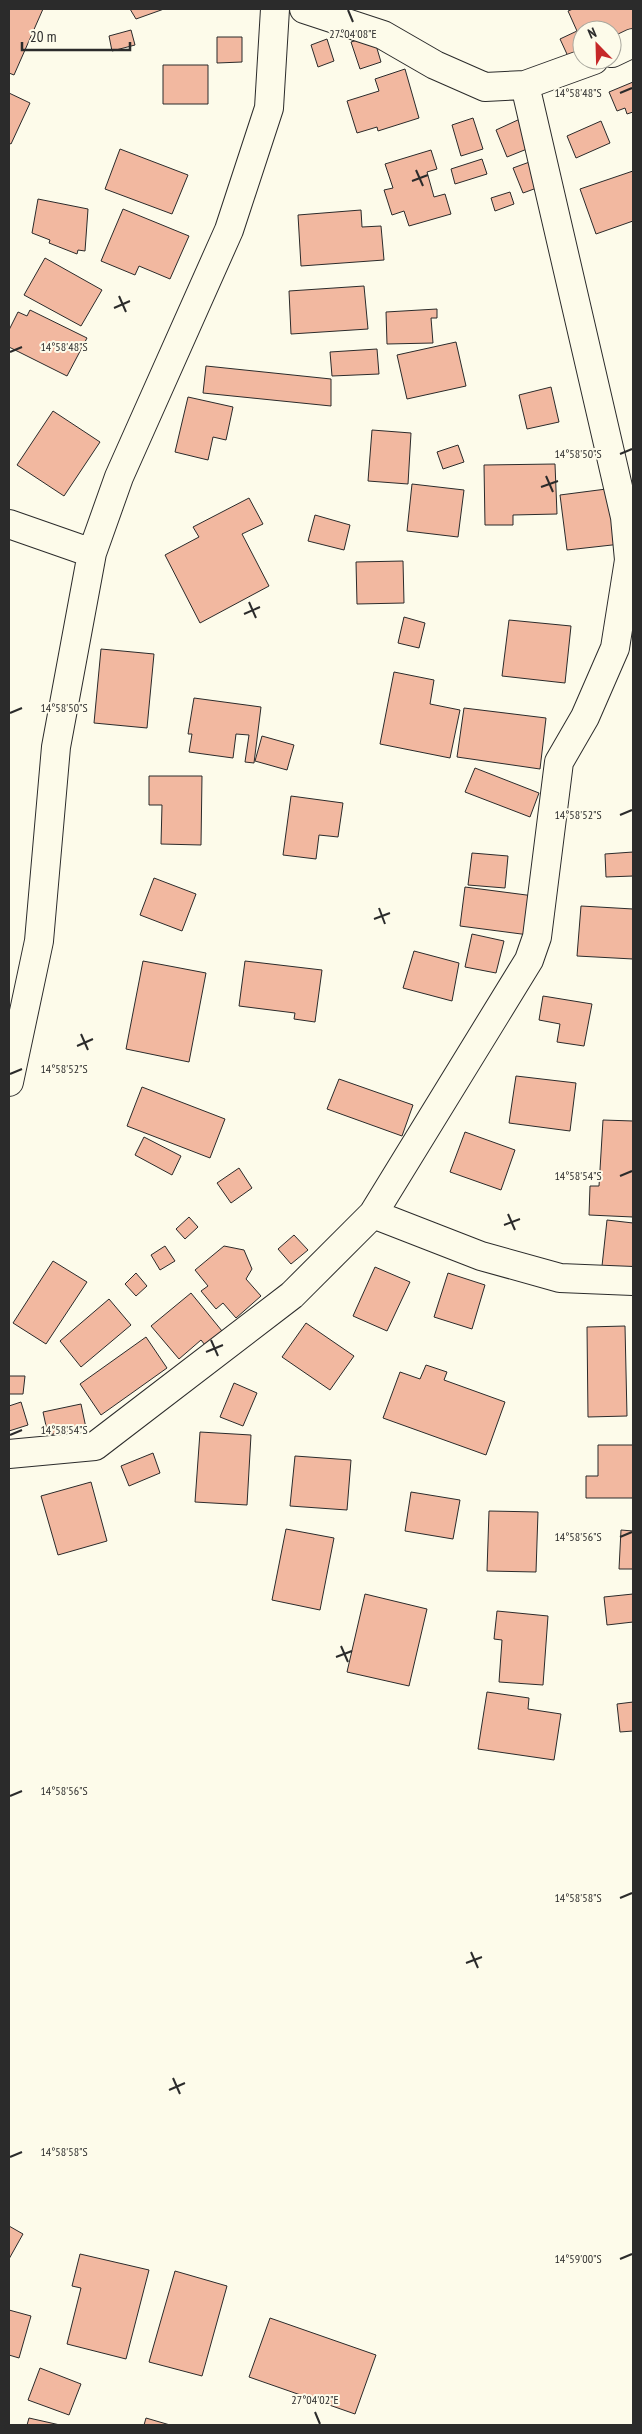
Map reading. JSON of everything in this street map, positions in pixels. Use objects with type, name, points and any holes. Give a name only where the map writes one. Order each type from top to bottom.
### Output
[{"type":"street","points":[[9,1082],[39,942],[56,747],[92,553],[119,477],[229,230],[269,108],[275,9]]},
{"type":"street","points":[[304,9],[383,34],[435,65],[485,87],[525,85],[572,68]]},
{"type":"street","points":[[9,1454],[95,1446],[292,1295],[373,1214],[529,960],[537,937],[559,762],[585,717],[615,648],[629,560],[629,514],[525,85]]},
{"type":"street","points":[[9,524],[92,553]]},
{"type":"street","points":[[373,1214],[481,1256],[560,1278],[633,1281]]},
{"type":"building","points":[[9,9],[43,9],[14,75],[9,73]]},
{"type":"building","points":[[130,9],[164,9],[136,19]]},
{"type":"building","points":[[573,9],[633,9],[633,36],[622,41],[622,20],[572,20],[568,11]]},
{"type":"building","points":[[131,30],[135,45],[112,51],[109,36]]},
{"type":"building","points":[[572,33],[572,65],[560,39]]},
{"type":"building","points":[[373,35],[381,62],[360,69],[351,42]]},
{"type":"building","points":[[217,37],[242,37],[242,62],[217,63]]},
{"type":"building","points":[[327,39],[334,61],[318,67],[311,45]]},
{"type":"building","points":[[163,65],[208,65],[208,104],[163,104]]},
{"type":"building","points":[[405,69],[419,118],[378,131],[377,127],[357,133],[347,101],[379,91],[375,79]]},
{"type":"building","points":[[633,82],[633,112],[627,114],[625,108],[617,111],[609,92]]},
{"type":"building","points":[[9,93],[30,103],[11,144],[9,143]]},
{"type":"building","points":[[473,118],[483,149],[461,156],[452,125]]},
{"type":"building","points":[[520,119],[532,147],[507,157],[496,130]]},
{"type":"building","points":[[601,121],[610,143],[576,158],[567,136]]},
{"type":"building","points":[[120,149],[188,175],[172,214],[105,189]]},
{"type":"building","points":[[431,150],[437,169],[427,172],[434,197],[445,194],[451,214],[409,226],[404,211],[392,215],[384,190],[393,188],[385,164]]},
{"type":"building","points":[[482,159],[487,174],[455,184],[451,169]]},
{"type":"building","points":[[535,160],[545,185],[523,193],[513,168]]},
{"type":"building","points":[[633,171],[633,221],[596,234],[580,189]]},
{"type":"building","points":[[510,192],[514,204],[495,211],[491,198]]},
{"type":"building","points":[[38,199],[88,209],[85,251],[78,250],[77,254],[49,243],[50,240],[32,233]]},
{"type":"building","points":[[123,209],[189,236],[170,279],[139,266],[135,275],[101,261]]},
{"type":"building","points":[[361,210],[362,227],[381,226],[384,260],[301,266],[298,215]]},
{"type":"building","points":[[45,258],[102,290],[81,326],[24,295]]},
{"type":"building","points":[[364,286],[368,329],[291,334],[289,291]]},
{"type":"building","points":[[437,309],[437,318],[431,318],[433,343],[387,344],[386,312]]},
{"type":"building","points":[[30,310],[87,338],[67,376],[9,347],[9,330],[18,312],[27,316]]},
{"type":"building","points":[[456,342],[466,386],[407,399],[397,355]]},
{"type":"building","points":[[377,349],[379,374],[332,376],[330,352]]},
{"type":"building","points":[[206,366],[331,379],[331,406],[203,393]]},
{"type":"building","points":[[551,387],[559,422],[527,429],[519,395]]},
{"type":"building","points":[[188,397],[233,407],[226,440],[213,437],[208,460],[175,452]]},
{"type":"building","points":[[53,411],[100,442],[64,496],[17,465]]},
{"type":"building","points":[[372,430],[411,433],[408,484],[368,481]]},
{"type":"building","points":[[458,445],[464,462],[443,469],[437,452]]},
{"type":"building","points":[[555,464],[557,514],[513,515],[513,525],[485,525],[484,465]]},
{"type":"building","points":[[412,484],[464,490],[458,537],[407,531]]},
{"type":"building","points":[[614,488],[621,544],[567,550],[560,495]]},
{"type":"building","points":[[249,498],[263,524],[242,534],[269,586],[200,623],[165,555],[199,537],[193,527]]},
{"type":"building","points":[[315,515],[350,525],[344,550],[308,541]]},
{"type":"building","points":[[403,561],[404,603],[357,604],[356,562]]},
{"type":"building","points":[[404,617],[425,623],[419,648],[398,643]]},
{"type":"building","points":[[509,620],[571,626],[565,683],[502,676]]},
{"type":"building","points":[[101,649],[154,654],[147,728],[94,723]]},
{"type":"building","points":[[394,672],[434,680],[430,704],[460,710],[450,758],[380,744]]},
{"type":"building","points":[[194,698],[261,707],[254,763],[245,762],[249,735],[236,734],[233,758],[189,752],[192,734],[188,734]]},
{"type":"building","points":[[464,708],[546,718],[540,769],[457,757]]},
{"type":"building","points":[[262,736],[294,745],[287,770],[255,761]]},
{"type":"building","points":[[475,768],[539,793],[530,817],[465,792]]},
{"type":"building","points":[[149,776],[202,776],[201,845],[161,844],[162,805],[149,805]]},
{"type":"building","points":[[291,796],[343,803],[338,837],[319,835],[316,859],[283,855]]},
{"type":"building","points":[[633,852],[633,876],[606,877],[605,854]]},
{"type":"building","points":[[472,853],[508,856],[505,888],[468,885]]},
{"type":"building","points":[[154,878],[196,894],[182,931],[140,915]]},
{"type":"building","points":[[465,887],[534,896],[529,935],[460,926]]},
{"type":"building","points":[[581,906],[633,909],[633,959],[577,956]]},
{"type":"building","points":[[472,934],[504,941],[496,973],[465,967]]},
{"type":"building","points":[[414,951],[459,963],[452,1001],[403,988]]},
{"type":"building","points":[[143,961],[206,973],[189,1062],[126,1049]]},
{"type":"building","points":[[245,961],[322,970],[315,1022],[294,1019],[295,1013],[239,1006]]},
{"type":"building","points":[[543,996],[592,1004],[584,1046],[557,1042],[560,1024],[539,1020]]},
{"type":"building","points":[[516,1076],[576,1083],[570,1131],[509,1123]]},
{"type":"building","points":[[339,1079],[413,1105],[402,1136],[327,1109]]},
{"type":"building","points":[[142,1087],[225,1119],[210,1158],[127,1126]]},
{"type":"building","points":[[603,1120],[633,1121],[633,1217],[589,1215],[590,1186],[599,1186]]},
{"type":"building","points":[[465,1132],[515,1150],[501,1190],[450,1172]]},
{"type":"building","points":[[144,1137],[181,1156],[172,1175],[135,1155]]},
{"type":"building","points":[[239,1168],[252,1188],[231,1203],[217,1183]]},
{"type":"building","points":[[189,1217],[198,1227],[185,1239],[176,1229]]},
{"type":"building","points":[[607,1220],[633,1223],[633,1269],[602,1266]]},
{"type":"building","points":[[294,1235],[308,1250],[291,1264],[278,1249]]},
{"type":"building","points":[[165,1246],[175,1261],[160,1270],[151,1255]]},
{"type":"building","points":[[224,1246],[244,1250],[252,1269],[246,1279],[261,1296],[236,1318],[223,1303],[216,1309],[201,1291],[208,1286],[195,1270]]},
{"type":"building","points":[[53,1261],[87,1282],[46,1344],[13,1323]]},
{"type":"building","points":[[375,1267],[410,1282],[387,1331],[353,1316]]},
{"type":"building","points":[[136,1273],[147,1286],[136,1296],[125,1284]]},
{"type":"building","points":[[448,1273],[485,1285],[472,1329],[434,1317]]},
{"type":"building","points":[[191,1293],[222,1331],[205,1345],[201,1340],[179,1359],[151,1326]]},
{"type":"building","points":[[109,1299],[131,1325],[81,1367],[60,1341]]},
{"type":"building","points":[[306,1323],[354,1356],[330,1390],[282,1357]]},
{"type":"building","points":[[625,1326],[627,1416],[588,1417],[587,1327]]},
{"type":"building","points":[[146,1337],[167,1368],[101,1415],[80,1384]]},
{"type":"building","points":[[426,1365],[447,1372],[444,1380],[505,1402],[486,1455],[383,1418],[400,1372],[420,1379]]},
{"type":"building","points":[[9,1376],[25,1376],[23,1394],[9,1394]]},
{"type":"building","points":[[234,1383],[257,1393],[243,1426],[220,1417]]},
{"type":"building","points":[[21,1402],[28,1425],[9,1431],[9,1406]]},
{"type":"building","points":[[81,1404],[86,1428],[48,1435],[43,1412]]},
{"type":"building","points":[[200,1432],[251,1435],[247,1505],[195,1502]]},
{"type":"building","points":[[598,1445],[633,1445],[633,1498],[586,1498],[586,1476],[598,1476]]},
{"type":"building","points":[[153,1453],[160,1473],[129,1486],[121,1466]]},
{"type":"building","points":[[295,1456],[351,1460],[347,1510],[290,1506]]},
{"type":"building","points":[[91,1482],[107,1541],[58,1555],[41,1496]]},
{"type":"building","points":[[411,1492],[460,1500],[453,1539],[405,1531]]},
{"type":"building","points":[[489,1511],[538,1512],[536,1572],[487,1571]]},
{"type":"building","points":[[286,1529],[334,1538],[320,1610],[272,1600]]},
{"type":"building","points":[[621,1530],[633,1531],[633,1569],[619,1569]]},
{"type":"building","points":[[365,1594],[427,1609],[409,1686],[347,1672]]},
{"type":"building","points":[[633,1594],[633,1622],[607,1625],[604,1597]]},
{"type":"building","points":[[497,1611],[548,1616],[543,1685],[499,1682],[502,1640],[494,1639]]},
{"type":"building","points":[[487,1692],[529,1698],[528,1709],[561,1714],[554,1760],[478,1749]]},
{"type":"building","points":[[633,1702],[633,1731],[620,1732],[617,1704]]},
{"type":"building","points":[[9,2226],[23,2234],[9,2259]]},
{"type":"building","points":[[80,2254],[149,2270],[126,2359],[67,2344],[81,2288],[72,2286]]},
{"type":"building","points":[[175,2271],[227,2286],[202,2376],[149,2362]]},
{"type":"building","points":[[9,2310],[31,2316],[19,2358],[9,2355]]},
{"type":"building","points":[[270,2318],[376,2355],[355,2414],[249,2377]]},
{"type":"building","points":[[40,2368],[81,2384],[69,2415],[28,2400]]},
{"type":"building","points":[[29,2418],[60,2425],[27,2425]]},
{"type":"building","points":[[146,2418],[170,2425],[144,2425]]}]
